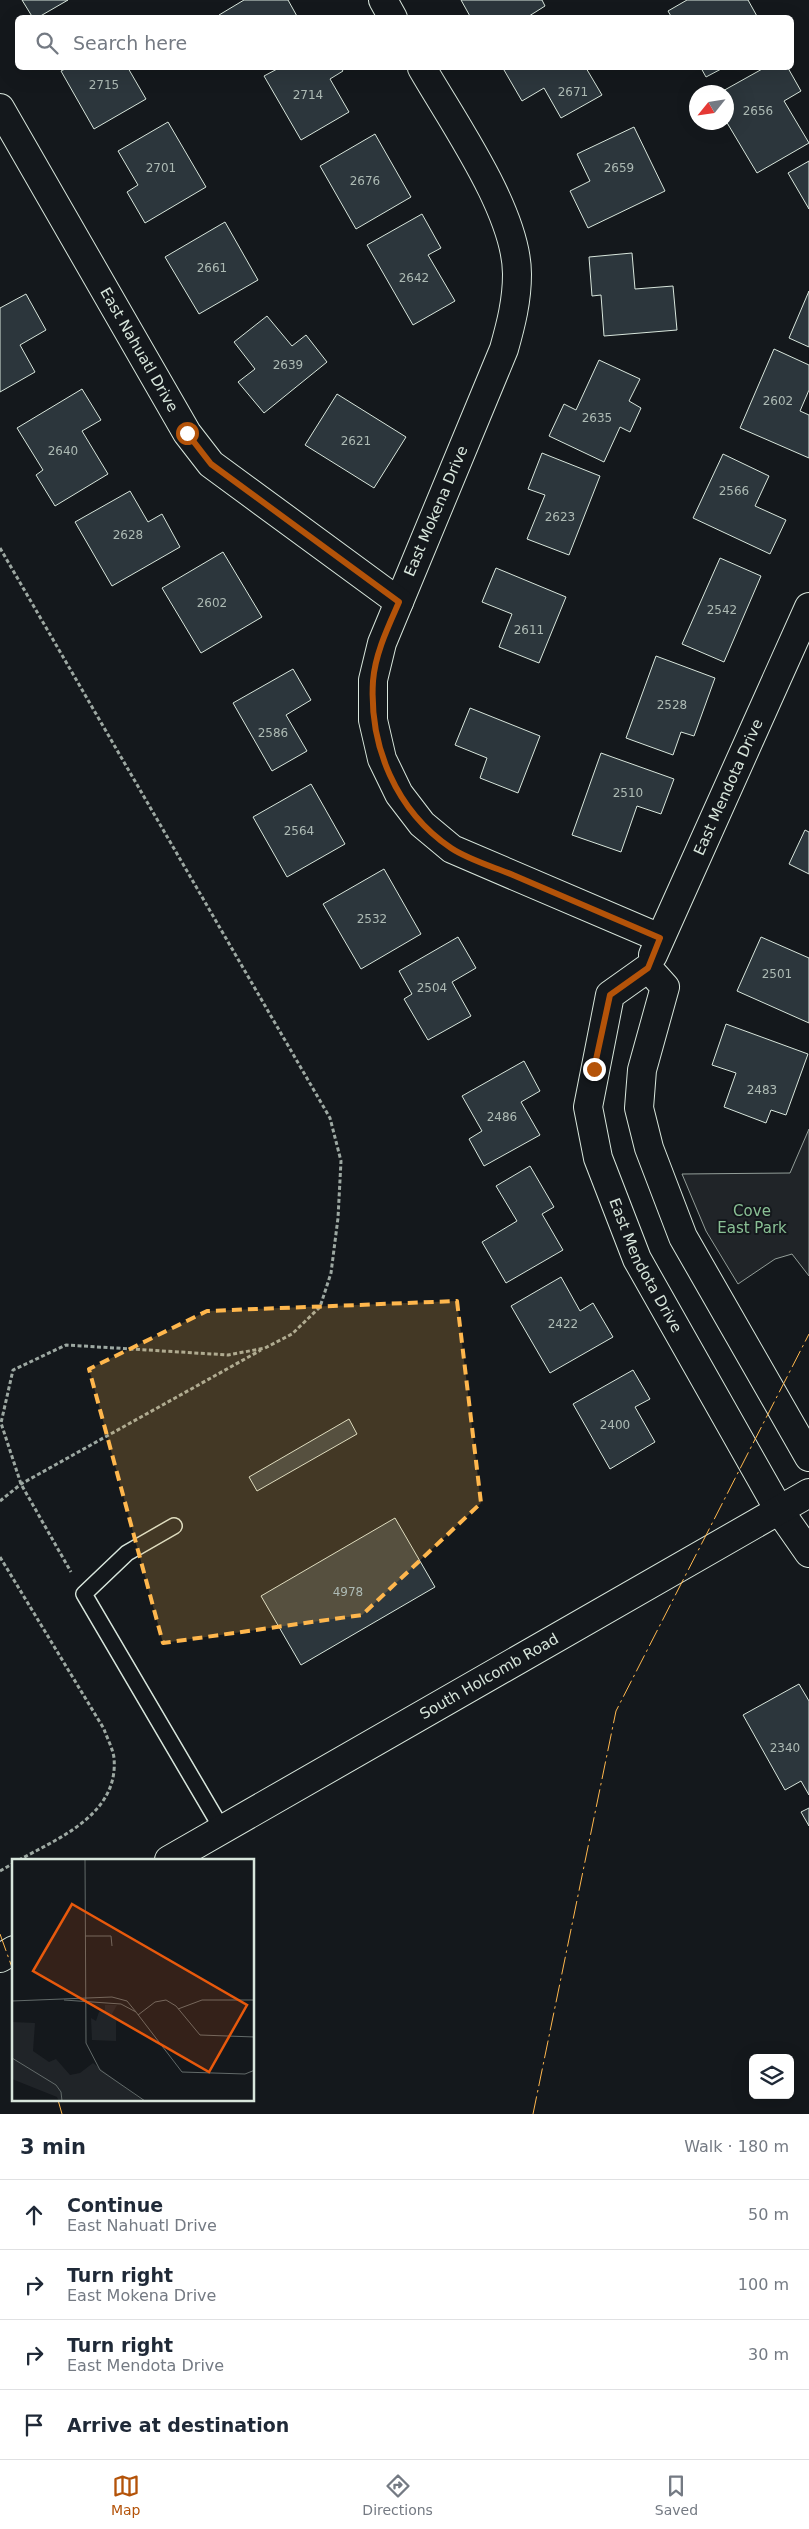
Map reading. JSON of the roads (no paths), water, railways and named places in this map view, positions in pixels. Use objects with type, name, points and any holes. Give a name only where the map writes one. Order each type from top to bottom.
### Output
[{"type":"street","points":[[383,0],[391,15]]},
{"type":"street","name":"East Mokena Drive","points":[[423,70],[496,197],[511,233],[517,272],[515,311],[504,349],[382,642],[373,680],[374,720],[382,759],[399,794],[422,824],[452,849],[660,938]]},
{"type":"street","name":"East Nahuatl Drive","points":[[0,108],[187,433],[211,464],[399,602]]},
{"type":"street","name":"East Mendota Drive","points":[[809,607],[648,968],[610,995],[588,1106],[598,1158],[637,1259],[779,1510],[809,1553]]},
{"type":"street","points":[[648,968],[666,987],[642,1070],[639,1108],[649,1148],[683,1237],[809,1457]]},
{"type":"street","name":"South Holcomb Road","points":[[171,1859],[809,1493]]},
{"type":"street","points":[[0,1958],[12,1951]]},
{"type":"lane","points":[[174,1526],[127,1553],[84,1594],[222,1829]]},
{"type":"park label","name":"Cove East Park","points":[[752,1220]]}]
